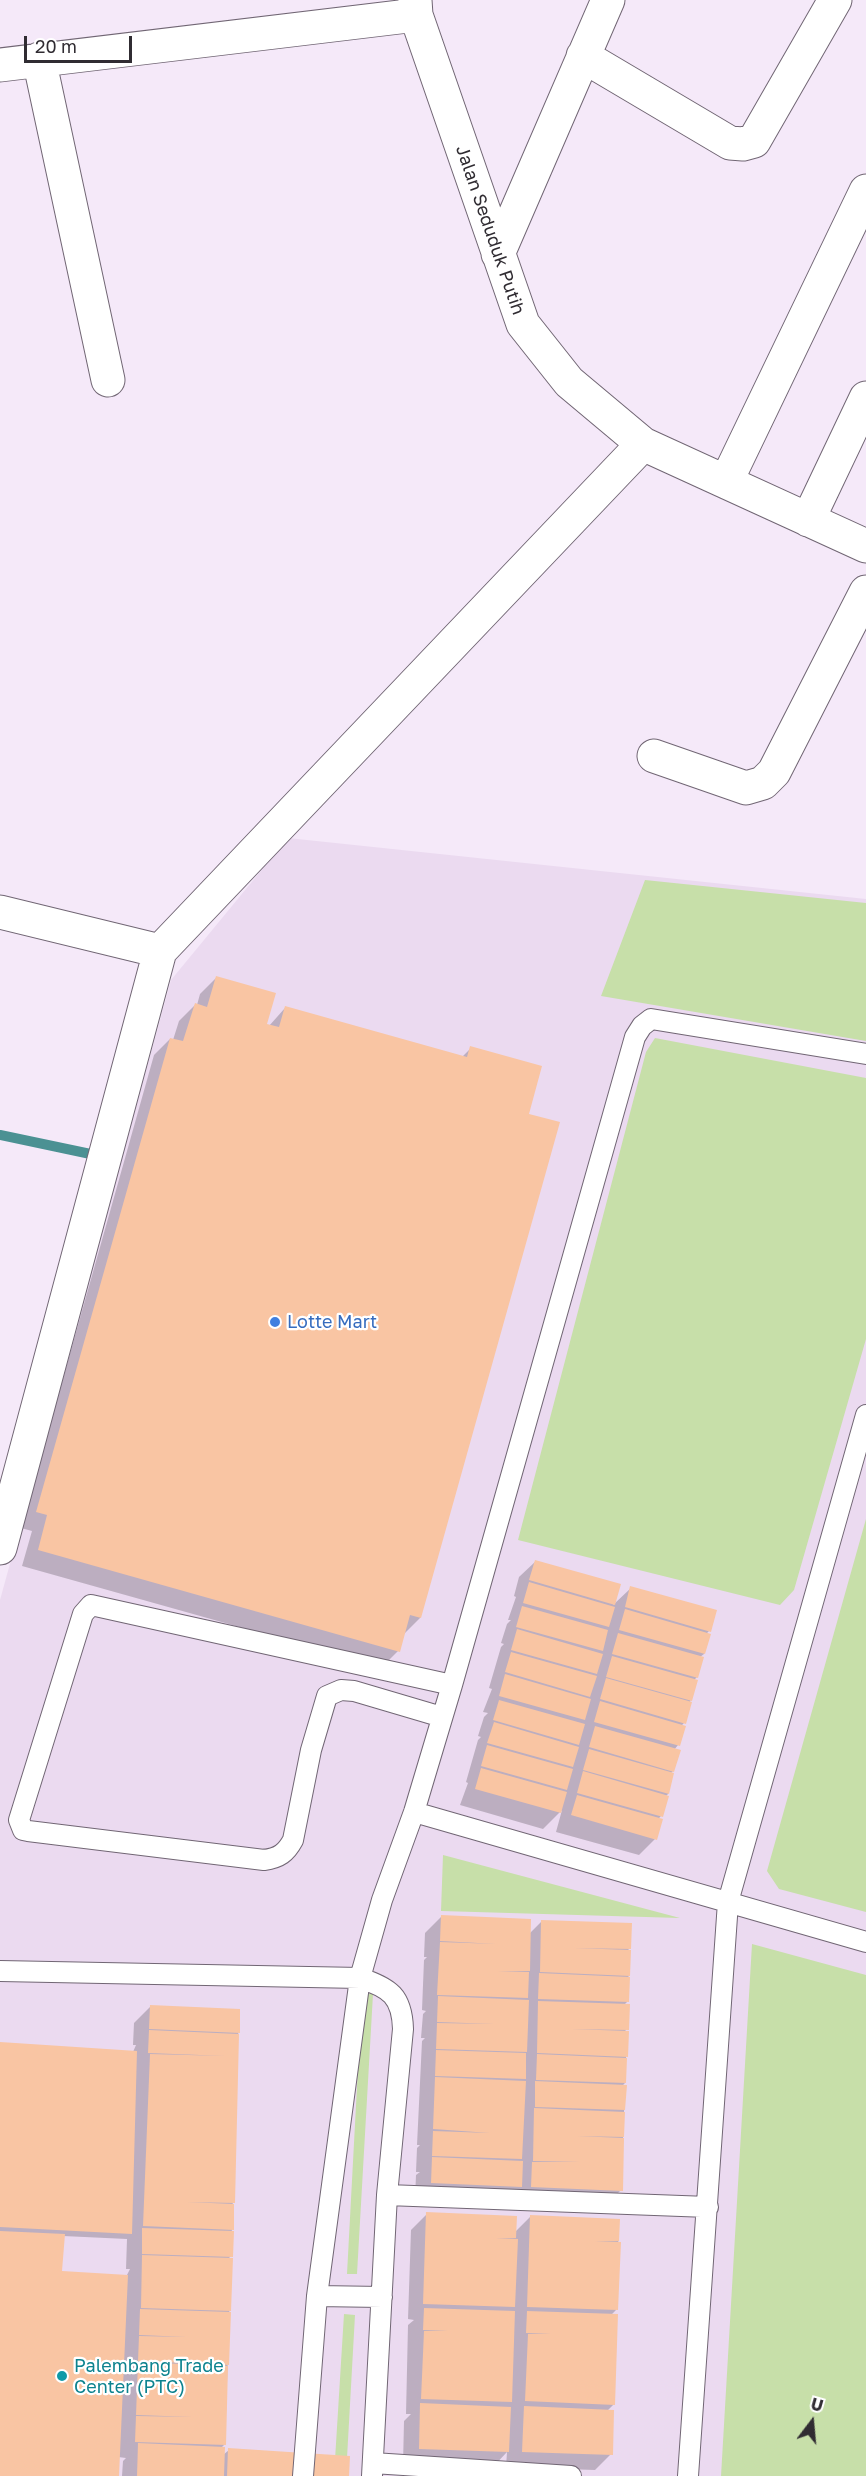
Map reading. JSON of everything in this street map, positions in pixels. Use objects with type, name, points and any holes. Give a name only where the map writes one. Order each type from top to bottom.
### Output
[{"type":"street","points":[[498,254],[608,0]]},
{"type":"street","points":[[583,56],[730,143],[743,144],[754,141],[835,0]]},
{"type":"street","points":[[0,65],[415,8]]},
{"type":"street","name":"Jalan Seduduk Putih","points":[[415,8],[523,324],[569,382],[643,444],[866,546]]},
{"type":"street","points":[[39,59],[108,380]]},
{"type":"street","points":[[726,482],[866,191]]},
{"type":"street","points":[[807,520],[866,398]]},
{"type":"street","points":[[0,1548],[160,951],[643,444]]},
{"type":"street","points":[[654,756],[746,788],[763,783],[774,772],[866,592]]},
{"type":"street","points":[[0,912],[160,951]]},
{"type":"lane","points":[[303,2476],[317,2296],[360,1978],[382,1900],[414,1812],[452,1685],[632,1048],[642,1026],[651,1018],[866,1054]]},
{"type":"lane","points":[[688,2476],[728,1902],[866,1415]]},
{"type":"lane","points":[[442,1717],[354,1691],[341,1690],[327,1696],[311,1750],[293,1840],[287,1851],[272,1859],[264,1860],[28,1831],[23,1830],[19,1820],[82,1614],[91,1605],[452,1685]]},
{"type":"lane","points":[[414,1812],[866,1942]]},
{"type":"lane","points":[[0,1971],[360,1978],[380,1984],[390,1992],[400,2006],[402,2016],[387,2195],[372,2470],[571,2476]]},
{"type":"lane","points":[[387,2195],[708,2207]]},
{"type":"lane","points":[[317,2296],[382,2297]]},
{"type":"shaded area","points":[[288,838],[866,899],[866,2476],[0,2476],[0,1600],[171,980]]},
{"type":"green space","points":[[645,880],[866,903],[866,1041],[601,996]]},
{"type":"green space","points":[[655,1038],[866,1078],[866,1339],[794,1590],[780,1605],[518,1540],[646,1052]]},
{"type":"green space","points":[[866,1519],[866,1912],[779,1889],[767,1871]]},
{"type":"green space","points":[[443,1855],[680,1918],[441,1911]]},
{"type":"green space","points":[[752,1944],[866,1975],[866,2476],[721,2476]]},
{"type":"green space","points":[[362,1993],[373,1994],[357,2274],[347,2274]]},
{"type":"green space","points":[[344,2314],[355,2315],[346,2476],[334,2476]]},
{"type":"building","points":[[216,976],[276,993],[267,1024],[279,1027],[285,1006],[467,1057],[470,1046],[542,1066],[529,1114],[560,1122],[421,1618],[410,1615],[400,1652],[38,1550],[47,1515],[36,1512],[170,1038],[183,1041],[195,1003],[207,1007]]},
{"type":"building","points":[[535,1560],[621,1584],[615,1605],[529,1580]]},
{"type":"building","points":[[529,1582],[615,1607],[609,1627],[523,1603]]},
{"type":"building","points":[[630,1586],[717,1610],[711,1632],[625,1607]]},
{"type":"building","points":[[522,1606],[608,1630],[603,1651],[516,1627]]},
{"type":"building","points":[[625,1609],[711,1634],[705,1654],[619,1630]]},
{"type":"building","points":[[517,1629],[603,1654],[597,1674],[511,1650]]},
{"type":"building","points":[[618,1633],[704,1657],[698,1678],[612,1654]]},
{"type":"building","points":[[511,1652],[597,1676],[590,1697],[505,1672]]},
{"type":"building","points":[[612,1656],[698,1680],[692,1701],[606,1677]]},
{"type":"building","points":[[505,1674],[591,1699],[585,1720],[499,1696]]},
{"type":"building","points":[[606,1678],[692,1702],[686,1724],[600,1699]]},
{"type":"building","points":[[499,1700],[585,1724],[579,1745],[493,1720]]},
{"type":"building","points":[[600,1701],[686,1726],[680,1746],[594,1722]]},
{"type":"building","points":[[494,1722],[579,1747],[573,1767],[487,1743]]},
{"type":"building","points":[[595,1726],[681,1750],[674,1772],[589,1747]]},
{"type":"building","points":[[487,1745],[573,1769],[567,1790],[481,1766]]},
{"type":"building","points":[[589,1749],[674,1773],[669,1794],[583,1770]]},
{"type":"building","points":[[481,1768],[567,1792],[561,1813],[475,1789]]},
{"type":"building","points":[[583,1771],[669,1796],[663,1817],[577,1793]]},
{"type":"building","points":[[577,1795],[663,1819],[657,1840],[571,1815]]},
{"type":"building","points":[[441,1915],[531,1919],[530,1971],[498,1971],[529,1972],[528,1998],[437,1995],[440,1942],[497,1944],[440,1941]]},
{"type":"building","points":[[541,1920],[632,1923],[631,1949],[574,1948],[631,1950],[630,1976],[540,1972]]},
{"type":"building","points":[[539,1973],[630,1977],[629,2002],[538,1999]]},
{"type":"building","points":[[438,1996],[529,2000],[527,2052],[436,2049],[437,2023],[495,2024],[437,2022]]},
{"type":"building","points":[[538,2001],[630,2004],[629,2030],[571,2029],[629,2031],[628,2057],[537,2053]]},
{"type":"building","points":[[150,2005],[240,2009],[240,2033],[149,2029]]},
{"type":"building","points":[[149,2030],[239,2034],[235,2203],[187,2202],[234,2204],[234,2230],[143,2226],[150,2054],[226,2056],[148,2053]]},
{"type":"building","points":[[0,2042],[137,2051],[132,2234],[0,2227]]},
{"type":"building","points":[[436,2050],[526,2053],[526,2079],[435,2076]]},
{"type":"building","points":[[537,2054],[627,2058],[626,2083],[536,2080]]},
{"type":"building","points":[[435,2077],[526,2081],[522,2159],[432,2156],[433,2131],[490,2133],[433,2129]]},
{"type":"building","points":[[535,2081],[627,2085],[625,2110],[535,2107]]},
{"type":"building","points":[[534,2108],[625,2112],[624,2137],[577,2136],[624,2138],[623,2191],[531,2187],[532,2162],[580,2162],[533,2161]]},
{"type":"building","points":[[432,2157],[523,2161],[522,2187],[431,2183]]},
{"type":"building","points":[[426,2212],[517,2216],[516,2238],[496,2238],[518,2239],[515,2307],[423,2304]]},
{"type":"building","points":[[530,2215],[620,2219],[619,2241],[595,2241],[621,2242],[618,2310],[527,2307]]},
{"type":"building","points":[[142,2228],[234,2231],[233,2257],[142,2254]]},
{"type":"building","name":"Palembang Trade Center (PTC)","points":[[0,2231],[65,2234],[62,2271],[128,2275],[119,2476],[0,2476]]},
{"type":"building","points":[[142,2255],[233,2258],[231,2311],[141,2308]]},
{"type":"building","points":[[424,2308],[515,2311],[512,2402],[421,2399],[424,2331],[448,2331],[423,2330]]},
{"type":"building","points":[[140,2309],[231,2312],[229,2365],[138,2361],[139,2336],[187,2337],[139,2335]]},
{"type":"building","points":[[527,2311],[618,2314],[615,2405],[525,2401],[528,2334],[551,2334],[526,2333]]},
{"type":"building","points":[[138,2362],[228,2366],[226,2445],[135,2442],[136,2416],[193,2417],[136,2415]]},
{"type":"building","points":[[420,2403],[511,2407],[509,2452],[419,2449]]},
{"type":"building","points":[[524,2406],[614,2410],[613,2455],[522,2452]]},
{"type":"building","points":[[138,2443],[225,2447],[224,2476],[137,2476]]},
{"type":"building","points":[[228,2448],[350,2456],[349,2476],[227,2476]]},
{"type":"waterway","points":[[0,1135],[100,1156]]},
{"type":"place","name":"Lotte Mart","points":[[275,1322]]},
{"type":"place","name":"Palembang Trade Center (PTC)","points":[[62,2376]]}]
